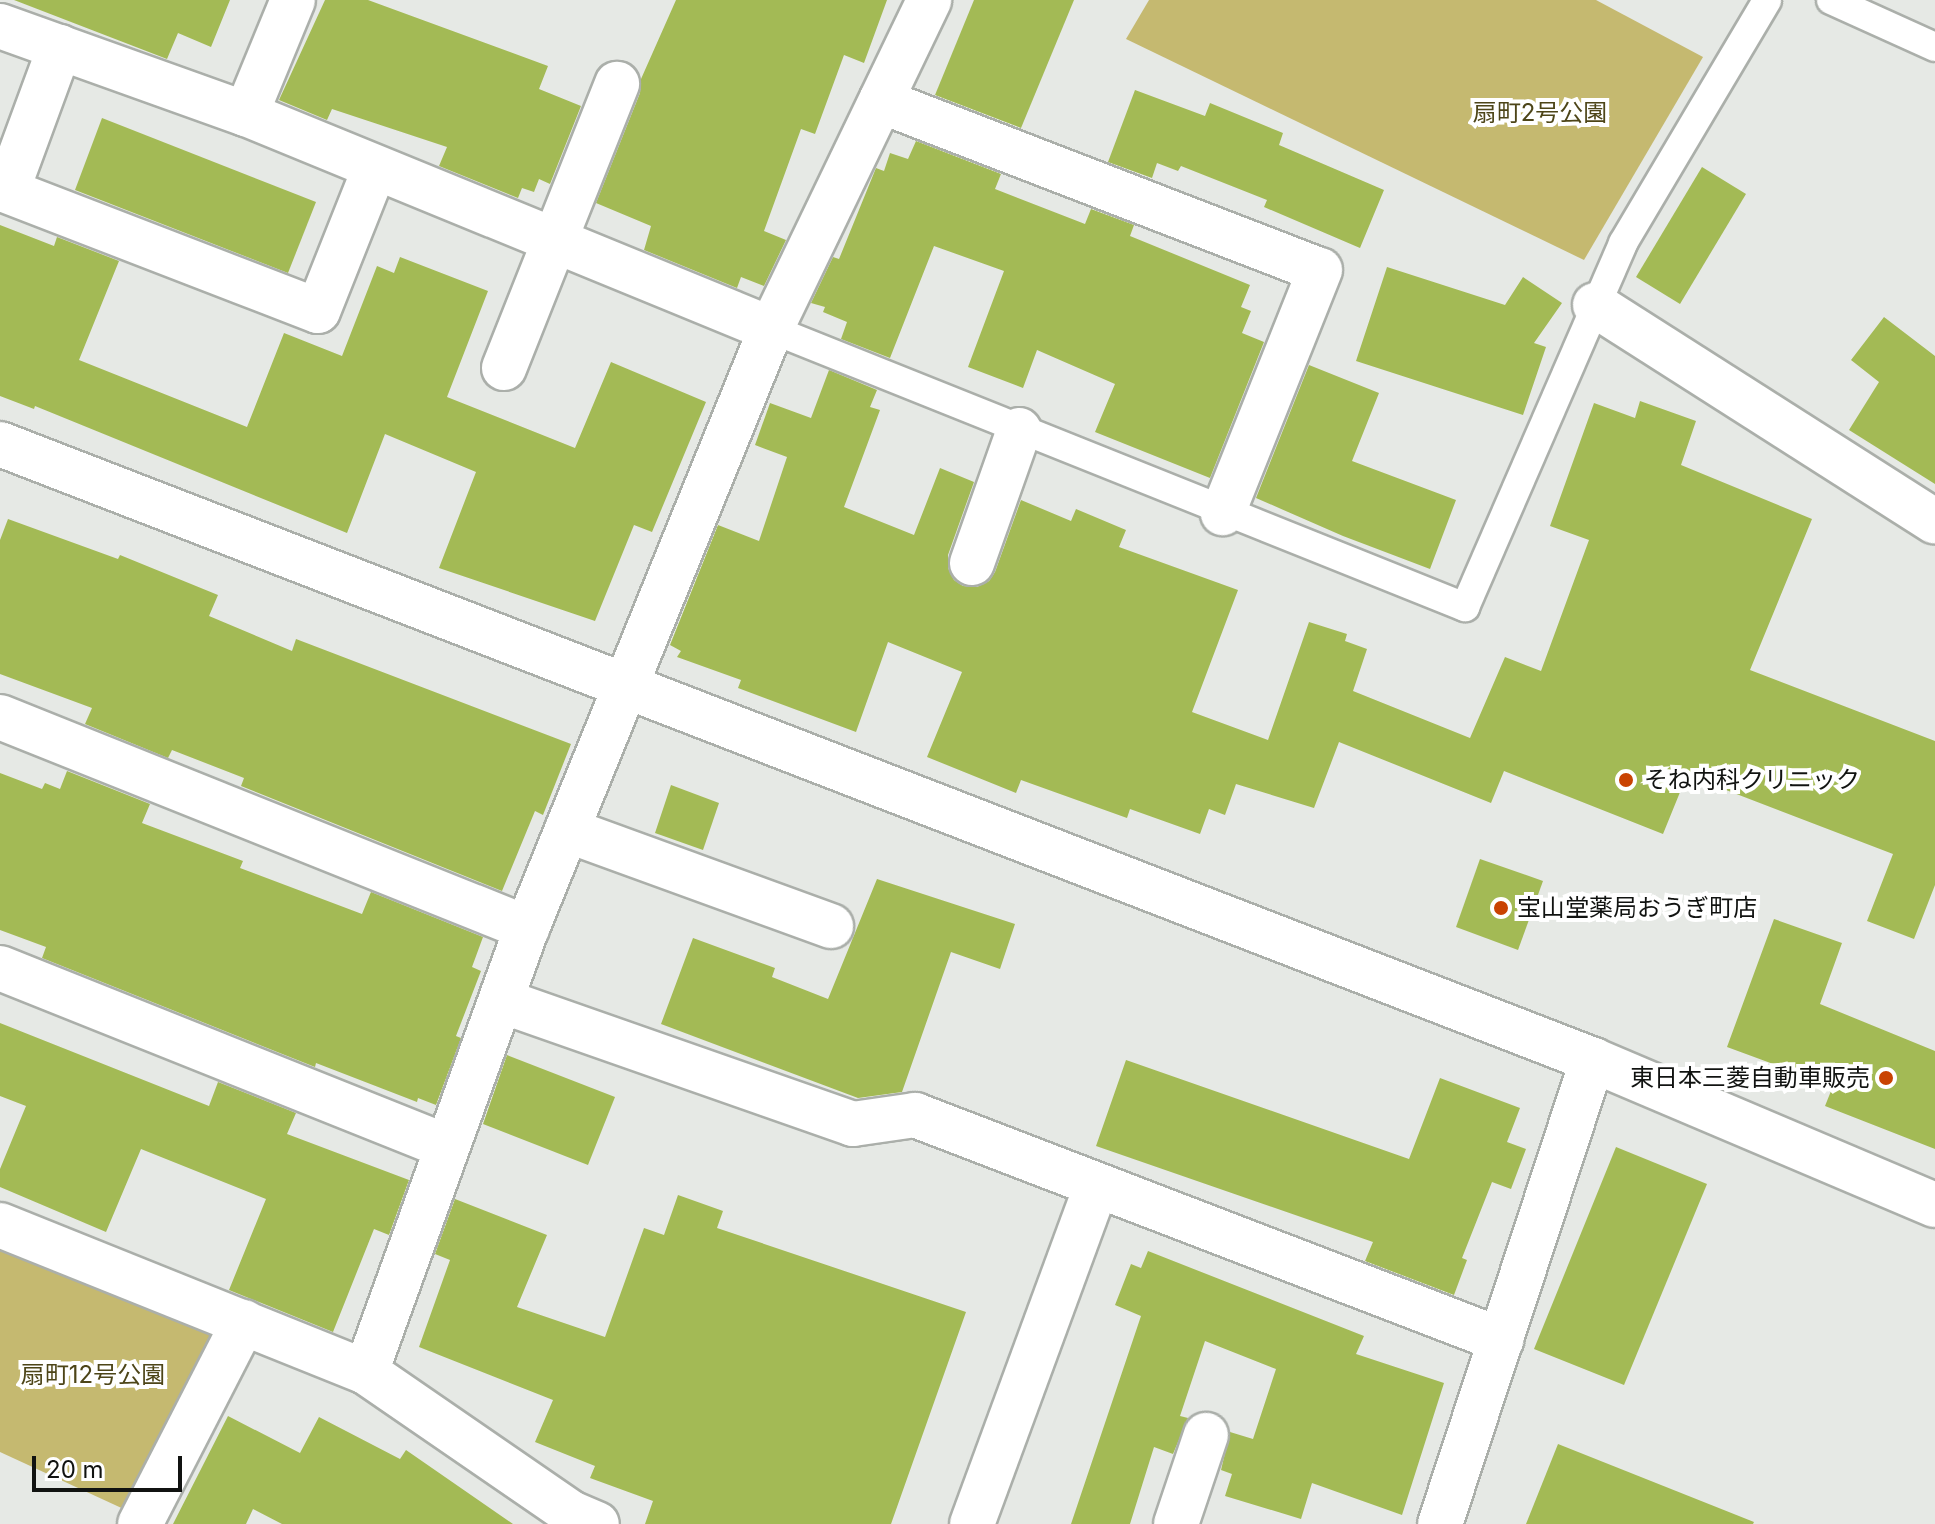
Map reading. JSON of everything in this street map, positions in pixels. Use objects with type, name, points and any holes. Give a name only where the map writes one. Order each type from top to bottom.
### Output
[{"type":"street","points":[[246,114],[293,0]]},
{"type":"street","points":[[366,1372],[527,928],[771,329],[929,0]]},
{"type":"street","points":[[0,26],[246,114],[552,242],[771,329]]},
{"type":"street","points":[[60,47],[7,191],[318,311],[375,168]]},
{"type":"street","points":[[504,368],[617,84]]},
{"type":"street","points":[[881,101],[1320,270],[1223,513]]},
{"type":"street","points":[[1595,305],[1935,522]]},
{"type":"street","points":[[972,563],[1019,430]]},
{"type":"street","points":[[0,444],[626,689],[1593,1060],[1935,1205]]},
{"type":"street","points":[[0,717],[527,928]]},
{"type":"street","points":[[567,830],[831,926]]},
{"type":"street","points":[[0,968],[446,1146]]},
{"type":"street","points":[[502,1001],[853,1124],[915,1115],[1501,1340]]},
{"type":"street","points":[[1440,1524],[1593,1060]]},
{"type":"street","points":[[972,1524],[1097,1185]]},
{"type":"street","points":[[0,1225],[366,1372],[571,1513],[597,1524]]},
{"type":"street","points":[[140,1524],[244,1322]]},
{"type":"street","points":[[1176,1524],[1206,1435]]},
{"type":"lane","points":[[771,329],[1223,513],[1465,607],[1623,243],[1767,0]]},
{"type":"lane","points":[[1831,0],[1935,47]]},
{"type":"green space","name":"扇町2号公園","points":[[1149,0],[1596,0],[1703,57],[1584,260],[1126,39]]},
{"type":"green space","name":"扇町12号公園","points":[[0,1237],[218,1328],[128,1511],[0,1452]]},
{"type":"building","points":[[14,0],[230,0],[211,47],[178,33],[167,59]]},
{"type":"building","points":[[325,0],[368,0],[548,66],[539,89],[581,106],[550,184],[539,179],[534,192],[522,188],[518,198],[439,166],[447,147],[332,109],[327,120],[279,100]]},
{"type":"building","points":[[676,0],[887,0],[864,63],[844,55],[815,134],[801,129],[764,231],[786,240],[764,286],[741,277],[737,288],[644,250],[651,226],[596,203],[640,93],[641,79]]},
{"type":"building","points":[[974,0],[1074,0],[1021,128],[935,95]]},
{"type":"building","points":[[1135,90],[1205,116],[1210,103],[1283,133],[1279,145],[1384,190],[1360,248],[1264,207],[1267,200],[1181,166],[1178,171],[1157,163],[1152,178],[1108,162]]},
{"type":"building","points":[[102,118],[316,202],[288,273],[75,190]]},
{"type":"building","points":[[916,141],[1001,174],[995,189],[1085,224],[1091,209],[1134,225],[1130,236],[1250,285],[1241,307],[1251,311],[1242,333],[1264,342],[1210,478],[1095,432],[1115,384],[1037,350],[1023,388],[968,367],[1004,271],[934,246],[890,358],[841,339],[847,322],[823,312],[825,307],[811,303],[833,257],[839,259],[876,168],[884,171],[890,153],[908,159]]},
{"type":"building","points":[[1702,167],[1746,194],[1680,304],[1636,277]]},
{"type":"building","points":[[0,225],[54,246],[57,237],[119,261],[79,360],[247,427],[284,333],[342,356],[377,266],[394,273],[400,257],[488,291],[447,397],[575,448],[611,362],[706,402],[652,532],[634,525],[595,621],[439,568],[476,472],[385,434],[347,533],[35,406],[34,409],[0,396]]},
{"type":"building","points":[[1387,267],[1505,305],[1523,277],[1562,303],[1534,343],[1546,347],[1523,415],[1356,361]]},
{"type":"building","points":[[1884,317],[1935,356],[1935,484],[1849,430],[1879,382],[1851,360]]},
{"type":"building","points":[[1309,365],[1379,393],[1352,461],[1456,500],[1430,569],[1256,498]]},
{"type":"building","points":[[829,370],[877,390],[870,407],[880,410],[844,507],[914,535],[940,468],[974,482],[948,555],[948,568],[954,580],[963,586],[977,587],[989,581],[1021,500],[1071,521],[1076,509],[1126,530],[1119,547],[1238,590],[1192,712],[1268,740],[1309,622],[1347,634],[1345,641],[1367,649],[1353,691],[1470,738],[1505,657],[1541,671],[1589,540],[1550,526],[1594,403],[1635,418],[1640,401],[1696,421],[1681,465],[1812,519],[1750,670],[1935,741],[1935,885],[1914,939],[1867,921],[1893,854],[1687,775],[1663,834],[1504,771],[1491,803],[1339,742],[1314,808],[1236,784],[1225,815],[1209,809],[1200,834],[1130,809],[1127,818],[1021,780],[1016,793],[927,757],[962,672],[888,642],[856,732],[738,688],[741,680],[677,657],[681,651],[670,645],[718,525],[759,541],[787,457],[755,445],[770,403],[811,418]]},
{"type":"building","points":[[8,519],[118,559],[120,555],[218,595],[209,616],[292,651],[296,639],[571,744],[543,815],[535,811],[502,891],[241,786],[244,778],[172,750],[168,758],[85,724],[92,708],[0,674],[0,540]]},
{"type":"building","points":[[67,771],[150,804],[142,823],[243,861],[240,868],[362,914],[371,892],[483,937],[472,967],[481,971],[456,1036],[461,1038],[436,1105],[418,1098],[417,1102],[316,1063],[315,1067],[42,958],[46,947],[0,930],[0,773],[42,789],[45,783],[60,789]]},
{"type":"building","points":[[671,785],[719,803],[703,850],[655,833]]},
{"type":"building","points":[[1480,859],[1543,881],[1518,950],[1456,927]]},
{"type":"building","points":[[877,879],[1015,924],[1000,969],[951,952],[902,1092],[858,1098],[661,1024],[693,938],[775,968],[772,977],[828,999]]},
{"type":"building","points":[[1774,919],[1842,943],[1820,1004],[1935,1051],[1935,1149],[1825,1106],[1833,1086],[1727,1047]]},
{"type":"building","points":[[0,1023],[209,1106],[218,1082],[296,1113],[287,1134],[409,1180],[389,1235],[374,1229],[333,1332],[229,1290],[266,1199],[141,1149],[106,1232],[0,1187],[0,1169],[26,1106],[0,1096]]},
{"type":"building","points":[[507,1055],[615,1097],[588,1165],[483,1124]]},
{"type":"building","points":[[1126,1060],[1409,1159],[1440,1078],[1520,1108],[1507,1142],[1526,1149],[1511,1189],[1492,1182],[1462,1258],[1467,1260],[1454,1295],[1365,1261],[1373,1242],[1096,1146]]},
{"type":"building","points":[[1616,1147],[1707,1184],[1624,1385],[1534,1349]]},
{"type":"building","points":[[678,1195],[723,1211],[717,1228],[966,1312],[891,1524],[645,1524],[653,1501],[590,1478],[595,1466],[535,1442],[553,1400],[419,1347],[450,1260],[435,1254],[455,1199],[547,1235],[517,1307],[605,1337],[644,1228],[664,1235]]},
{"type":"building","points":[[1148,1251],[1364,1336],[1356,1354],[1444,1383],[1402,1515],[1312,1483],[1301,1519],[1225,1496],[1232,1474],[1221,1470],[1230,1432],[1253,1439],[1276,1369],[1205,1341],[1180,1416],[1188,1418],[1173,1454],[1154,1447],[1130,1524],[1071,1524],[1141,1316],[1115,1305],[1131,1264],[1141,1268]]},
{"type":"building","points":[[228,1416],[300,1453],[319,1417],[400,1459],[406,1450],[513,1524],[282,1524],[253,1509],[246,1524],[173,1524]]},
{"type":"building","points":[[1558,1444],[1754,1522],[1526,1524]]},
{"type":"place","name":"そね内科クリニック","points":[[1626,780]]},
{"type":"place","name":"宝山堂薬局おうぎ町店","points":[[1501,908]]},
{"type":"place","name":"東日本三菱自動車販売","points":[[1886,1078]]}]
